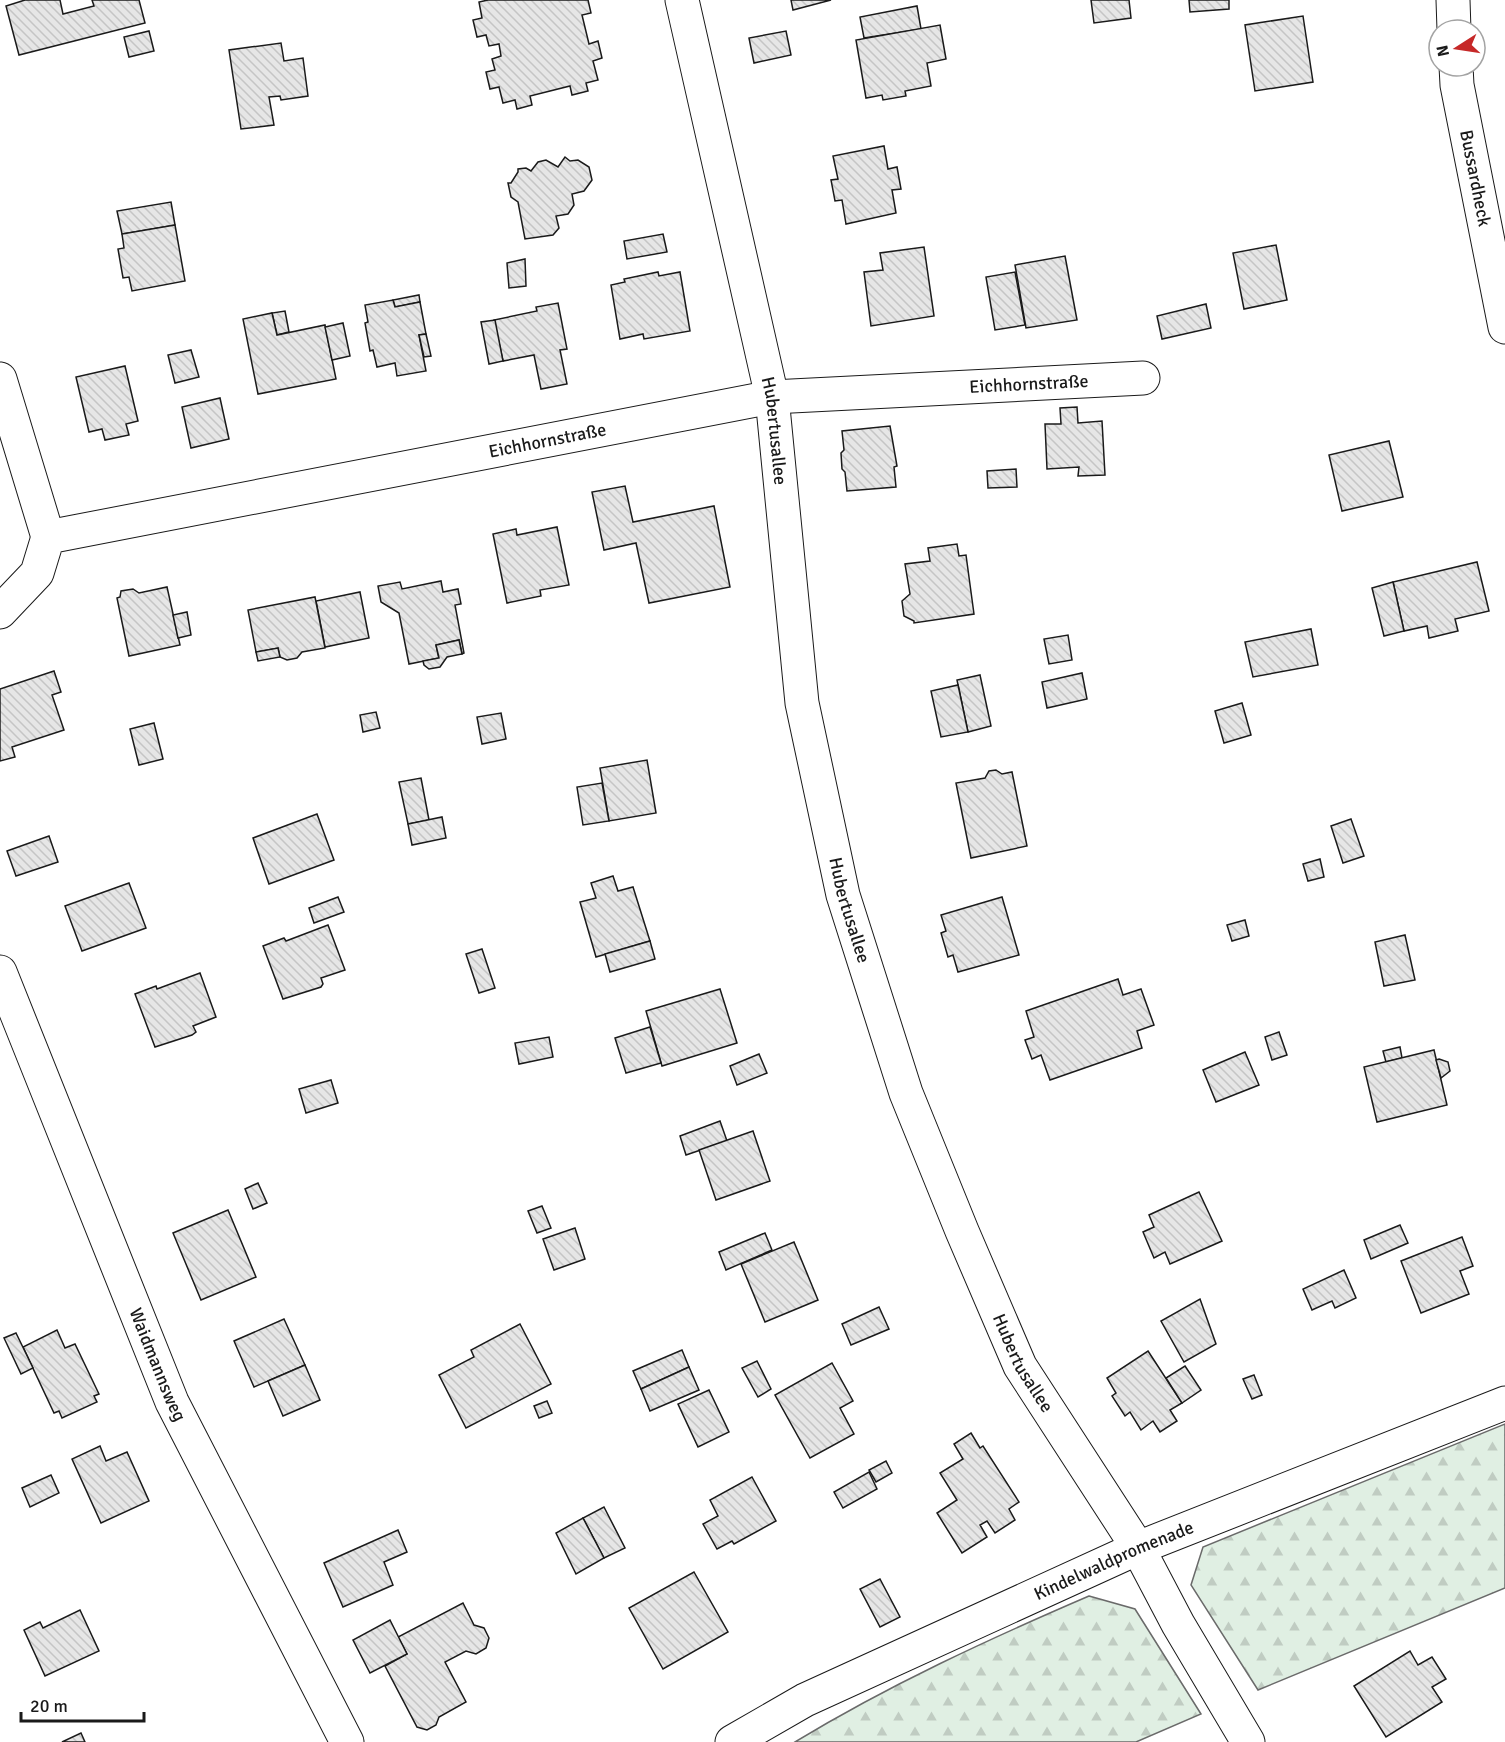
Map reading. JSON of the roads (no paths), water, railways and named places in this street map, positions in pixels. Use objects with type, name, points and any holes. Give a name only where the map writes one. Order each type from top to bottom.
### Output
[{"type":"street","name":"Hubertusallee","points":[[682,0],[772,397],[802,703],[843,895],[906,1093],[962,1232],[1020,1366],[1138,1548],[1178,1624],[1248,1742]]},
{"type":"street","points":[[1453,0],[1454,18]]},
{"type":"street","name":"Bussardheck","points":[[1457,78],[1505,327]]},
{"type":"street","name":"Eichhornstraße","points":[[48,537],[772,397],[1143,378]]},
{"type":"street","points":[[0,380],[48,537],[37,573],[0,612]]},
{"type":"street","name":"Waidmannsweg","points":[[0,972],[172,1402],[347,1742]]},
{"type":"street","name":"Kindelwaldpromenade","points":[[732,1742],[805,1700],[1138,1548],[1505,1403]]}]
